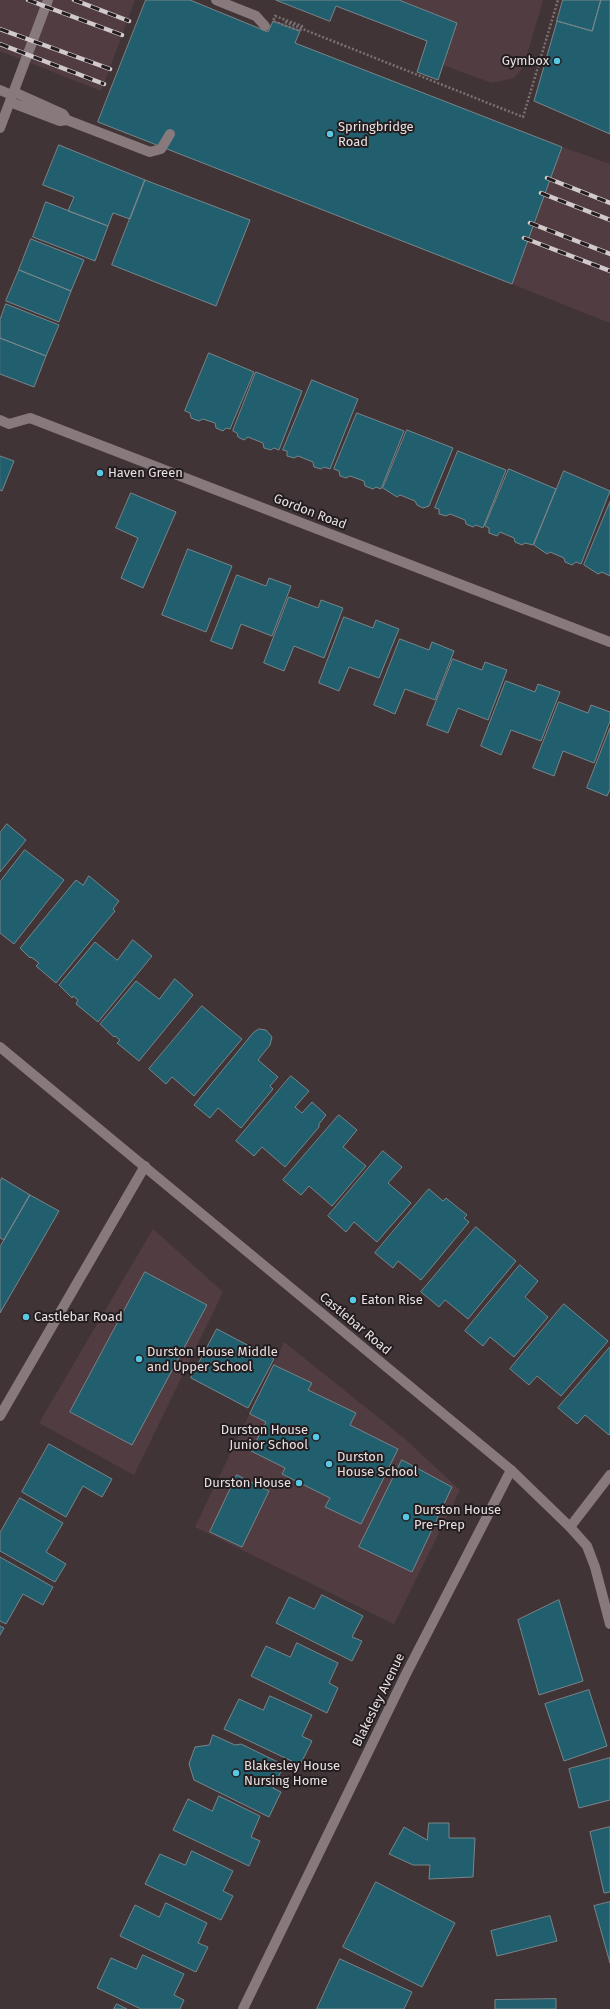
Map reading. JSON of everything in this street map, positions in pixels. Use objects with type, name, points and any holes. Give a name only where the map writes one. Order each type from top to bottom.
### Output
[{"type":"street","points":[[0,128],[48,0]]},
{"type":"street","points":[[216,0],[256,16],[265,26]]},
{"type":"street","points":[[0,90],[60,121],[67,120],[150,152],[161,149],[170,134]]},
{"type":"street","name":"Gordon Road","points":[[0,420],[9,424],[30,418],[610,642]]},
{"type":"street","name":"Castlebar Road","points":[[0,1047],[511,1470],[570,1527],[587,1546],[607,1606],[610,1624]]},
{"type":"street","points":[[0,1416],[145,1166]]},
{"type":"street","name":"Blakesley Avenue","points":[[243,2009],[406,1674],[511,1470]]},
{"type":"street","points":[[570,1527],[610,1475]]},
{"type":"path","points":[[267,15],[523,117],[558,0]]},
{"type":"shaded area","points":[[0,0],[135,0],[101,91],[0,51]]},
{"type":"shaded area","points":[[401,0],[543,0],[523,68],[514,78],[492,83],[443,65],[457,23]]},
{"type":"shaded area","points":[[562,147],[610,164],[610,323],[512,284]]},
{"type":"shaded area","points":[[153,1229],[223,1292],[134,1475],[39,1423]]},
{"type":"shaded area","name":"Durston House School","points":[[284,1342],[405,1439],[460,1490],[394,1624],[195,1527]]},
{"type":"building","name":"Springbridge Road","points":[[146,0],[190,0],[268,32],[273,21],[300,31],[295,43],[562,147],[512,284],[98,122]]},
{"type":"building","points":[[276,0],[399,0],[457,23],[438,80],[417,72],[427,41],[336,6],[330,21]]},
{"type":"building","points":[[563,0],[601,0],[592,31],[557,21]]},
{"type":"building","points":[[601,0],[610,0],[610,134],[534,101],[557,21],[592,31]]},
{"type":"building","points":[[59,145],[145,180],[130,219],[113,213],[108,226],[68,211],[74,197],[43,185]]},
{"type":"building","points":[[145,180],[250,220],[216,306],[112,265]]},
{"type":"building","points":[[46,202],[108,226],[95,261],[33,237]]},
{"type":"building","points":[[31,239],[84,260],[71,291],[19,270]]},
{"type":"building","points":[[19,270],[71,291],[59,322],[6,301]]},
{"type":"building","points":[[6,304],[59,325],[46,356],[0,338],[0,320]]},
{"type":"building","points":[[0,338],[46,356],[34,387],[0,374]]},
{"type":"building","points":[[209,353],[254,372],[230,429],[226,428],[223,431],[216,428],[215,423],[203,419],[199,421],[191,418],[190,413],[185,411]]},
{"type":"building","points":[[256,372],[302,391],[279,450],[274,448],[271,450],[264,448],[263,443],[248,437],[244,440],[238,437],[237,433],[233,431]]},
{"type":"building","points":[[312,380],[358,399],[330,469],[324,467],[321,469],[314,467],[313,462],[298,456],[294,458],[287,456],[287,451],[283,450]]},
{"type":"building","points":[[357,413],[404,431],[381,489],[376,487],[373,489],[365,486],[364,481],[350,476],[346,478],[340,476],[339,471],[334,469]]},
{"type":"building","points":[[407,430],[453,448],[429,506],[423,508],[417,505],[415,501],[400,495],[397,497],[383,488]]},
{"type":"building","points":[[458,451],[506,470],[483,528],[476,525],[473,527],[466,524],[465,520],[450,514],[446,516],[439,514],[439,509],[435,508]]},
{"type":"building","points":[[0,456],[14,461],[2,491],[0,490]]},
{"type":"building","points":[[509,469],[556,489],[533,545],[525,543],[522,545],[515,542],[514,538],[500,532],[497,536],[489,533],[489,528],[485,526]]},
{"type":"building","points":[[564,471],[610,491],[581,564],[576,562],[572,565],[565,562],[564,558],[550,552],[547,554],[534,545]]},
{"type":"building","points":[[131,493],[176,512],[143,588],[121,578],[138,538],[116,528]]},
{"type":"building","points":[[610,502],[610,576],[602,572],[598,574],[584,565]]},
{"type":"building","points":[[188,549],[232,566],[206,632],[162,615]]},
{"type":"building","points":[[237,575],[266,586],[269,578],[291,586],[272,636],[241,624],[232,649],[211,641]]},
{"type":"building","points":[[289,597],[318,608],[321,600],[343,608],[324,658],[294,646],[284,671],[264,663]]},
{"type":"building","points":[[344,617],[373,628],[376,620],[399,629],[379,678],[349,667],[339,691],[319,683]]},
{"type":"building","points":[[400,639],[429,650],[432,642],[454,651],[435,700],[405,689],[395,714],[374,705]]},
{"type":"building","points":[[453,659],[482,670],[485,662],[507,670],[488,720],[458,708],[448,733],[427,725]]},
{"type":"building","points":[[506,681],[535,692],[538,684],[560,692],[541,741],[511,730],[501,755],[481,746]]},
{"type":"building","points":[[559,702],[588,713],[591,705],[610,712],[610,721],[594,763],[563,751],[554,776],[533,768]]},
{"type":"building","points":[[610,728],[610,789],[607,796],[587,788]]},
{"type":"building","points":[[7,824],[26,840],[0,872],[0,833]]},
{"type":"building","points":[[25,850],[64,880],[14,944],[0,933],[0,882]]},
{"type":"building","points":[[89,876],[119,901],[113,909],[115,911],[56,983],[36,966],[39,963],[31,957],[30,958],[20,948],[76,880],[83,885]]},
{"type":"building","points":[[133,940],[152,956],[98,1022],[76,1004],[78,1000],[73,996],[72,998],[59,985],[95,942],[117,960]]},
{"type":"building","points":[[175,979],[193,995],[139,1061],[117,1043],[120,1040],[115,1036],[114,1037],[100,1024],[136,981],[159,999]]},
{"type":"building","points":[[202,1006],[242,1039],[194,1096],[172,1077],[166,1084],[149,1069]]},
{"type":"building","points":[[259,1029],[266,1030],[272,1037],[270,1045],[258,1060],[278,1077],[270,1086],[273,1089],[241,1128],[218,1108],[210,1118],[194,1105],[253,1033]]},
{"type":"building","points":[[291,1076],[309,1091],[295,1107],[302,1113],[312,1102],[326,1115],[319,1124],[319,1127],[285,1167],[262,1147],[254,1156],[236,1141]]},
{"type":"building","points":[[339,1115],[357,1130],[343,1147],[366,1166],[332,1206],[309,1186],[301,1195],[283,1180]]},
{"type":"building","points":[[383,1151],[402,1167],[388,1183],[411,1203],[377,1242],[354,1222],[346,1232],[328,1216]]},
{"type":"building","points":[[2,1178],[30,1195],[4,1240],[0,1238],[0,1182]]},
{"type":"building","points":[[429,1189],[443,1201],[446,1198],[467,1215],[464,1218],[469,1222],[421,1280],[398,1261],[393,1268],[375,1253]]},
{"type":"building","points":[[30,1195],[59,1211],[0,1313],[0,1247]]},
{"type":"building","points":[[476,1227],[516,1261],[468,1319],[445,1300],[439,1307],[421,1292]]},
{"type":"building","points":[[520,1265],[538,1281],[525,1297],[548,1317],[514,1357],[490,1337],[483,1346],[465,1331]]},
{"type":"building","name":"Durston House Middle and Upper School","points":[[145,1272],[207,1305],[132,1445],[70,1412]]},
{"type":"building","points":[[564,1304],[608,1341],[561,1396],[537,1376],[529,1385],[510,1369]]},
{"type":"building","points":[[217,1329],[274,1359],[248,1408],[191,1378]]},
{"type":"building","points":[[610,1347],[609,1435],[585,1415],[577,1424],[558,1408]]},
{"type":"building","name":"Durston House Junior School","points":[[274,1365],[312,1383],[308,1390],[356,1413],[350,1425],[398,1449],[361,1524],[325,1507],[330,1498],[282,1474],[285,1468],[251,1451],[266,1422],[250,1414]]},
{"type":"building","points":[[49,1444],[112,1479],[102,1497],[83,1486],[66,1517],[22,1492]]},
{"type":"building","name":"Durston House Pre-Prep","points":[[402,1460],[452,1487],[412,1572],[359,1547]]},
{"type":"building","points":[[237,1475],[269,1491],[242,1547],[210,1532]]},
{"type":"building","points":[[20,1498],[63,1523],[46,1552],[66,1564],[55,1582],[0,1551],[0,1533]]},
{"type":"building","points":[[0,1557],[53,1587],[43,1605],[23,1594],[6,1624],[0,1621]]},
{"type":"building","points":[[322,1595],[363,1616],[352,1637],[362,1641],[352,1661],[276,1623],[289,1597],[314,1609]]},
{"type":"building","points":[[559,1600],[583,1681],[539,1695],[518,1620]]},
{"type":"building","points":[[0,1626],[4,1628],[0,1635]]},
{"type":"building","points":[[297,1643],[338,1663],[329,1683],[338,1688],[327,1713],[251,1676],[266,1646],[290,1657]]},
{"type":"building","points":[[589,1690],[607,1746],[564,1761],[545,1704]]},
{"type":"building","points":[[270,1696],[312,1715],[302,1736],[312,1741],[300,1765],[224,1729],[239,1699],[263,1710]]},
{"type":"building","name":"Blakesley House Nursing Home","points":[[213,1735],[235,1745],[241,1744],[284,1765],[273,1788],[281,1792],[269,1817],[194,1780],[189,1764],[195,1747],[209,1745]]},
{"type":"building","points":[[610,1758],[610,1800],[579,1808],[569,1769]]},
{"type":"building","points":[[219,1796],[260,1816],[251,1837],[260,1841],[249,1866],[173,1830],[188,1799],[212,1811]]},
{"type":"building","points":[[429,1823],[449,1823],[449,1838],[475,1838],[473,1877],[429,1879],[430,1865],[413,1865],[389,1854],[404,1827],[427,1840]]},
{"type":"building","points":[[610,1827],[610,1892],[604,1893],[590,1832]]},
{"type":"building","points":[[192,1851],[233,1871],[223,1891],[233,1896],[221,1920],[145,1884],[160,1854],[185,1865]]},
{"type":"building","points":[[376,1882],[455,1923],[422,1987],[343,1947]]},
{"type":"building","points":[[610,1902],[610,1963],[594,1906]]},
{"type":"building","points":[[166,1903],[207,1923],[198,1943],[208,1947],[196,1972],[120,1936],[135,1905],[159,1917]]},
{"type":"building","points":[[550,1916],[557,1941],[497,1956],[491,1931]]},
{"type":"building","points":[[143,1955],[184,1974],[174,1995],[184,2000],[180,2009],[141,2009],[97,1988],[111,1958],[136,1969]]},
{"type":"building","points":[[340,1959],[412,1992],[404,2009],[317,2009]]},
{"type":"building","points":[[556,1999],[556,2009],[495,2009],[495,2000]]},
{"type":"building","points":[[117,2004],[127,2009],[114,2009]]},
{"type":"railway","points":[[28,0],[122,35]]},
{"type":"railway","points":[[74,0],[129,21]]},
{"type":"railway","points":[[0,29],[110,69]]},
{"type":"railway","points":[[0,44],[104,84]]},
{"type":"railway","points":[[547,178],[610,203]]},
{"type":"railway","points":[[541,193],[610,220]]},
{"type":"railway","points":[[530,223],[610,254]]},
{"type":"railway","points":[[524,238],[610,271]]},
{"type":"place","name":"Gymbox","points":[[557,61]]},
{"type":"place","name":"Springbridge Road","points":[[330,134]]},
{"type":"place","name":"Haven Green","points":[[100,473]]},
{"type":"place","name":"Eaton Rise","points":[[353,1300]]},
{"type":"place","name":"Castlebar Road","points":[[26,1317]]},
{"type":"place","name":"Durston House Middle and Upper School","points":[[139,1359]]},
{"type":"place","name":"Durston House Junior School","points":[[316,1437]]},
{"type":"place","name":"Durston House School","points":[[329,1464]]},
{"type":"place","name":"Durston House","points":[[299,1483]]},
{"type":"place","name":"Durston House Pre-Prep","points":[[406,1517]]},
{"type":"place","name":"Blakesley House Nursing Home","points":[[236,1773]]}]
